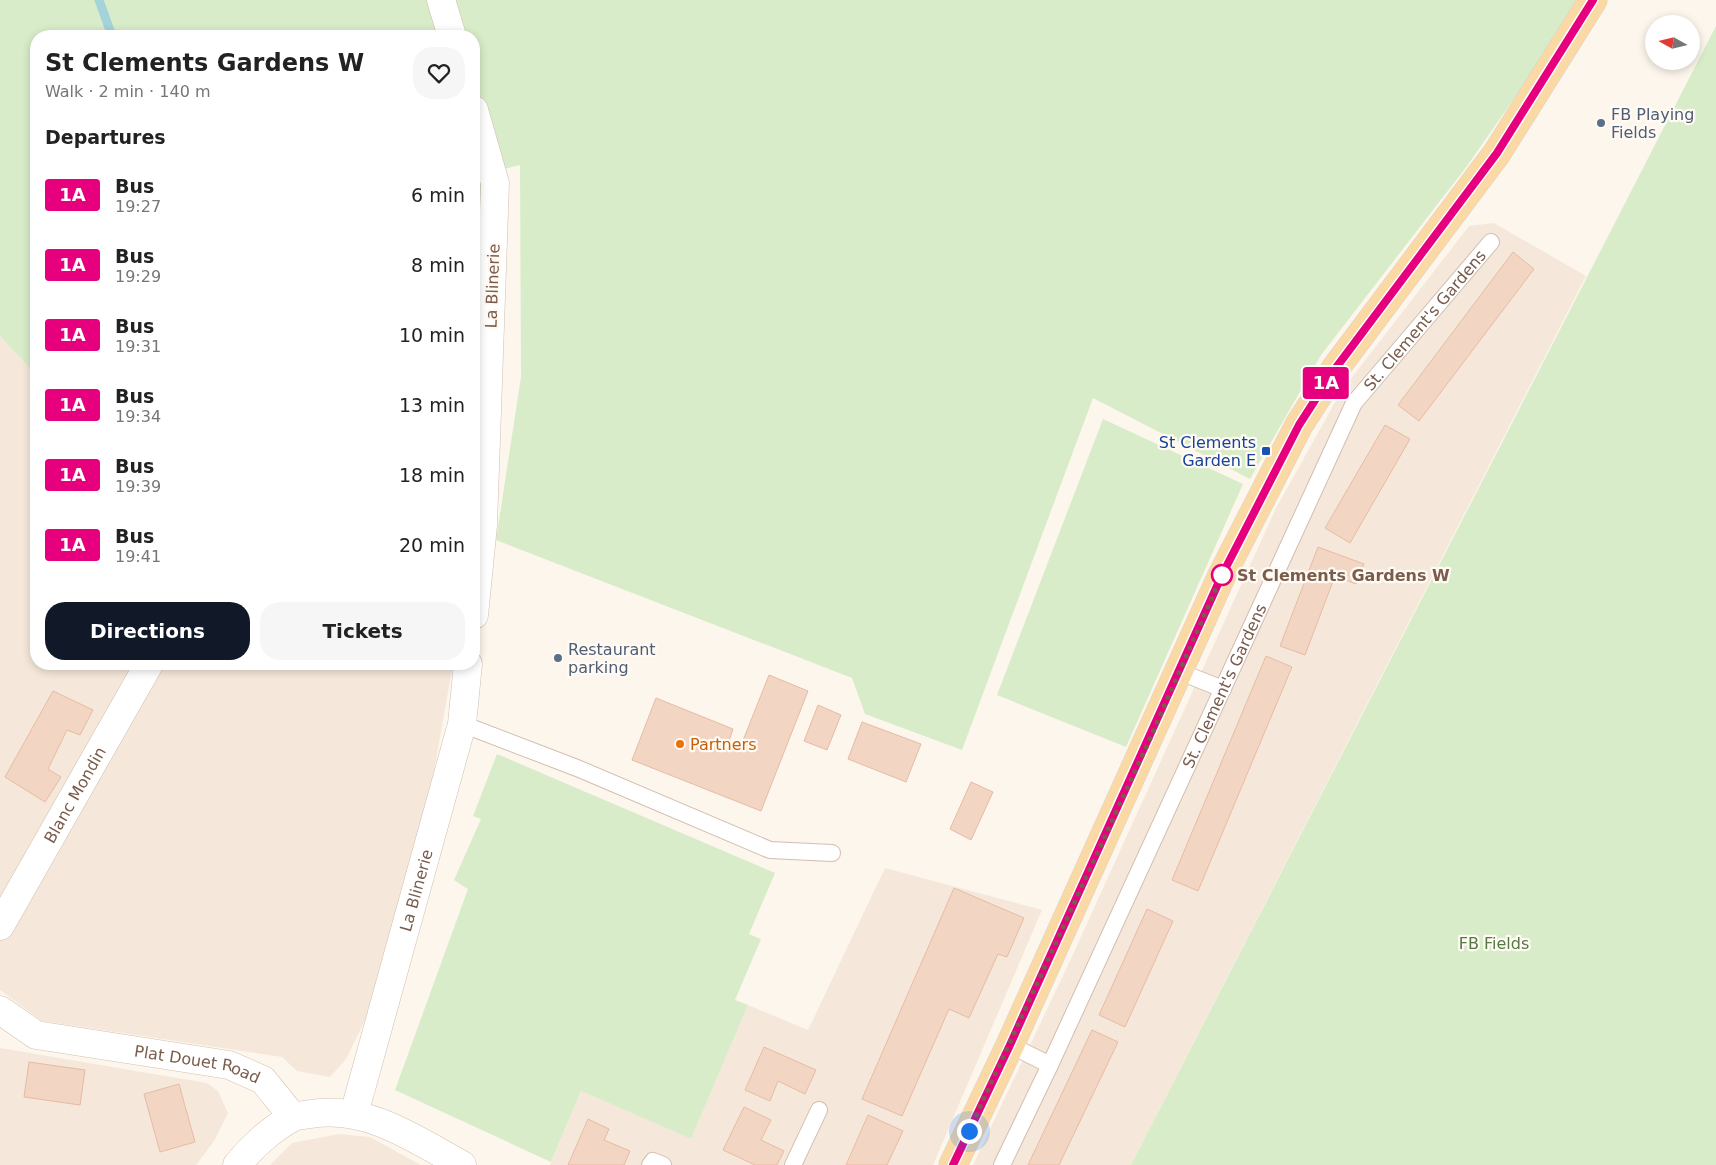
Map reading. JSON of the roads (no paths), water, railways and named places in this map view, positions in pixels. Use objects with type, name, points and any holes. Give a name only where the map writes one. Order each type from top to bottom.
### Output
[{"type":"main road","points":[[953,1165],[1010,1045],[1180,672],[1222,575],[1299,425],[1335,369],[1497,153],[1593,0]]},
{"type":"street","points":[[441,0],[450,30]]},
{"type":"street","name":"La Blinerie","points":[[480,131],[495,182],[483,525],[480,555]]},
{"type":"street","name":"Blanc Mondin","points":[[0,926],[146,670]]},
{"type":"street","name":"La Blinerie","points":[[354,1114],[462,724],[467,670]]},
{"type":"street","name":"Plat Douet Road","points":[[0,1010],[36,1035],[229,1065],[263,1080],[293,1117]]},
{"type":"street","points":[[237,1165],[248,1152],[293,1117],[326,1112],[354,1114],[386,1124],[462,1165]]},
{"type":"lane","name":"St. Clement's Gardens","points":[[1002,1165],[1050,1065],[1354,403],[1491,242]]},
{"type":"lane","points":[[1180,672],[1223,689]]},
{"type":"lane","points":[[462,724],[577,768],[770,850],[832,853]]},
{"type":"lane","points":[[1010,1045],[1050,1065]]},
{"type":"lane","points":[[793,1165],[819,1110]]},
{"type":"lane","points":[[650,1165],[653,1160],[664,1165]]},
{"type":"waterway","points":[[99,0],[110,30]]},
{"type":"place","name":"FB Playing Fields","points":[[1601,123]]},
{"type":"place","name":"St Clements Garden E","points":[[1266,451]]},
{"type":"place","name":"St Clements Gardens W","points":[[1222,575]]},
{"type":"place","name":"Restaurant parking","points":[[558,658]]},
{"type":"place","name":"Partners","points":[[680,744]]},
{"type":"park label","name":"FB Fields","points":[[1494,943]]}]
